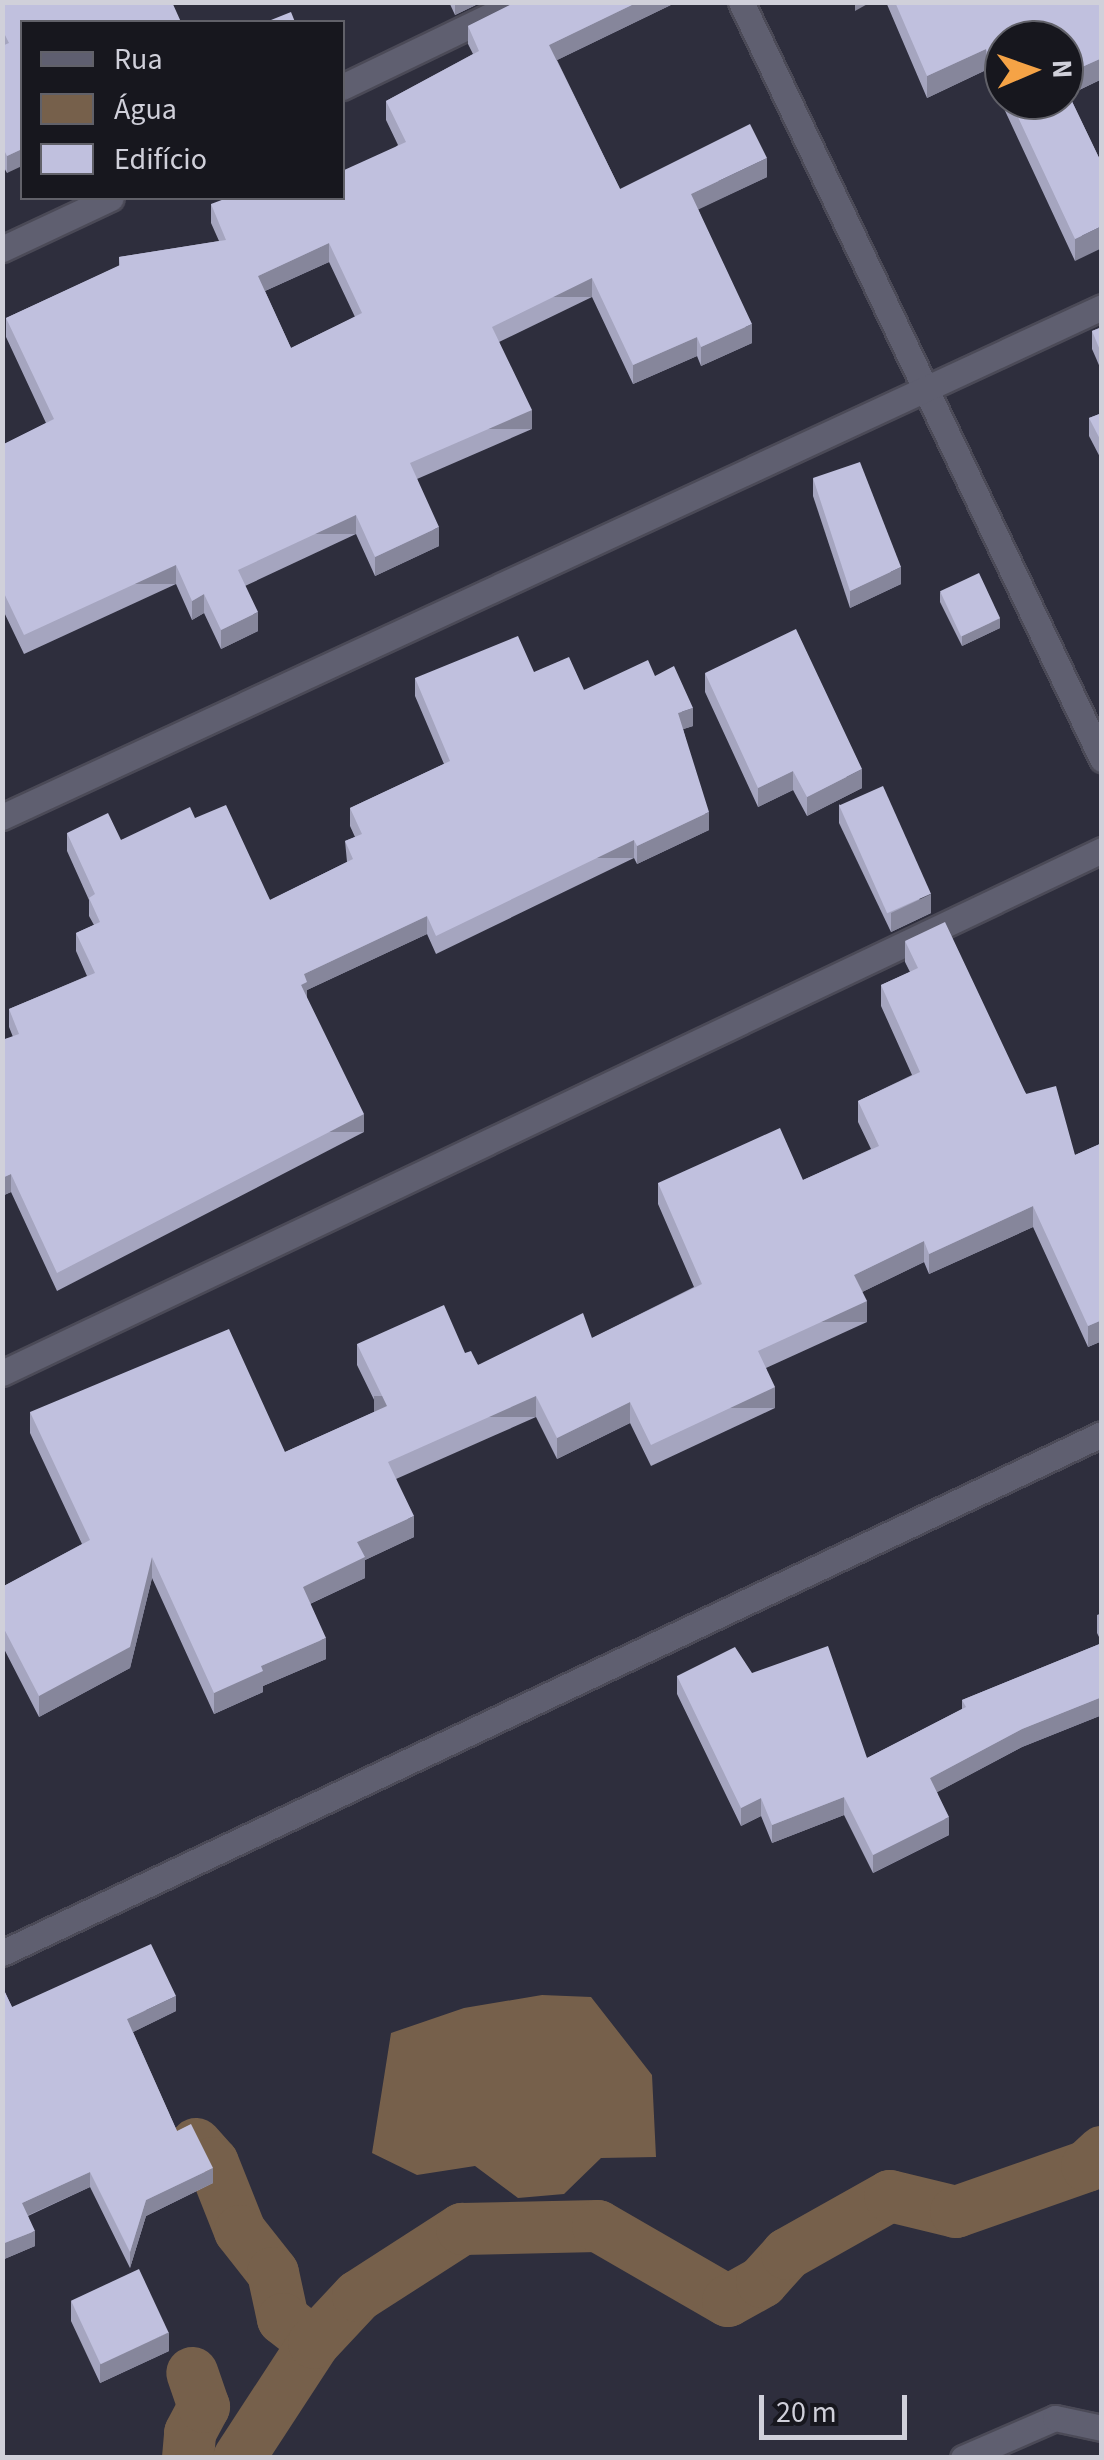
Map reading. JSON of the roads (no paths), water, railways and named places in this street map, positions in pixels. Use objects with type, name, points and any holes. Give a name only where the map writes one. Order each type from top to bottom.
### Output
[{"type":"street","points":[[345,86],[519,2]]},
{"type":"street","points":[[741,2],[1102,759]]},
{"type":"street","points":[[2,249],[107,200]]},
{"type":"street","points":[[2,817],[1102,307]]},
{"type":"street","points":[[2,1373],[1102,850]]},
{"type":"street","points":[[2,1953],[1102,1434]]},
{"type":"street","points":[[963,2458],[1056,2418],[1102,2428]]},
{"type":"water","points":[[542,1995],[591,1997],[652,2075],[656,2157],[601,2158],[564,2194],[518,2198],[475,2166],[417,2175],[372,2153],[391,2033],[464,2008]]},
{"type":"waterway","points":[[196,2144],[213,2163],[240,2231],[273,2273],[283,2319],[314,2343]]},
{"type":"waterway","points":[[239,2458],[314,2343],[358,2296],[462,2229],[598,2226],[728,2301],[762,2282],[787,2254],[890,2196],[956,2212],[1087,2166],[1102,2152]]},
{"type":"waterway","points":[[188,2458],[190,2433],[204,2407],[192,2373]]}]
